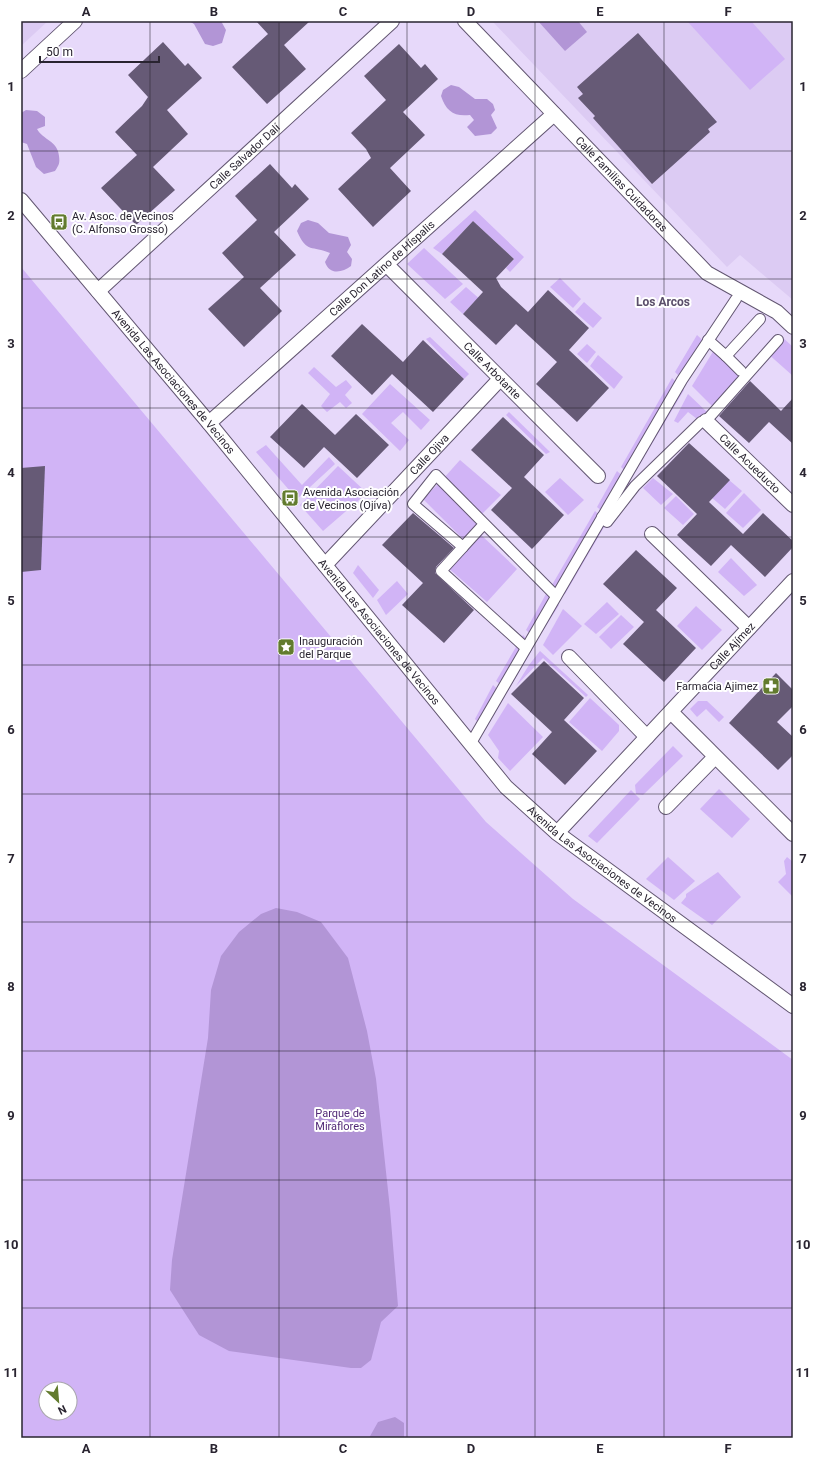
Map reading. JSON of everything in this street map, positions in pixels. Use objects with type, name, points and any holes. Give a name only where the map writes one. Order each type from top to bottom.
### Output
[{"type":"street","points":[[21,71],[75,21]]},
{"type":"street","name":"Calle Salvador Dalí","points":[[98,292],[392,21]]},
{"type":"street","name":"Calle Familias Cuidadoras","points":[[465,21],[707,273],[777,312],[793,327]]},
{"type":"street","name":"Calle Don Latino de Híspalis","points":[[209,423],[554,114]]},
{"type":"street","name":"Avenida Las Asociaciones de Vecinos","points":[[21,200],[209,423],[506,787],[557,833],[793,1006]]},
{"type":"street","name":"Calle Arbotante","points":[[387,265],[598,476]]},
{"type":"street","points":[[471,743],[682,380],[736,299]]},
{"type":"street","points":[[726,356],[760,319]]},
{"type":"street","points":[[708,340],[741,371]]},
{"type":"street","points":[[602,517],[607,522],[635,486],[704,422],[778,340]]},
{"type":"street","name":"Calle Ojiva","points":[[325,565],[500,379]]},
{"type":"street","name":"Calle Acueducto","points":[[704,422],[793,505]]},
{"type":"street","points":[[464,547],[413,504],[436,475],[556,596]]},
{"type":"street","points":[[484,524],[441,571],[526,648]]},
{"type":"street","points":[[652,534],[749,628]]},
{"type":"street","name":"Calle Ajímez","points":[[557,833],[793,581]]},
{"type":"street","points":[[569,657],[647,737]]},
{"type":"street","points":[[671,712],[793,834]]},
{"type":"street","points":[[666,807],[715,757]]},
{"type":"shaded area","points":[[21,21],[48,21],[21,46]]},
{"type":"shaded area","points":[[189,21],[221,21],[226,30],[222,43],[213,46],[205,44],[194,24]]},
{"type":"shaded area","points":[[492,21],[793,21],[793,300],[740,255],[727,267]]},
{"type":"shaded area","points":[[538,21],[578,21],[587,32],[565,51]]},
{"type":"shaded area","points":[[451,85],[459,87],[475,99],[487,99],[493,104],[495,110],[491,115],[497,128],[491,134],[475,136],[467,127],[474,120],[470,115],[455,114],[445,106],[441,96],[443,90]]},
{"type":"shaded area","points":[[26,110],[37,111],[45,117],[45,126],[37,129],[56,147],[58,151],[59,162],[55,171],[44,174],[36,167],[27,144],[21,142],[21,113]]},
{"type":"shaded area","points":[[308,220],[318,223],[329,233],[348,237],[351,245],[347,252],[352,259],[351,266],[344,270],[336,272],[333,271],[329,269],[325,262],[330,253],[310,248],[304,243],[297,231],[301,223]]},
{"type":"shaded area","points":[[276,908],[297,912],[321,922],[348,958],[367,1031],[376,1079],[390,1209],[398,1306],[381,1322],[371,1360],[361,1368],[351,1368],[229,1351],[199,1335],[170,1290],[172,1260],[208,1038],[211,990],[221,956],[239,932],[261,914]]},
{"type":"shaded area","points":[[395,1417],[404,1423],[404,1438],[369,1438],[378,1422]]},
{"type":"green space","points":[[687,21],[751,21],[785,59],[750,90]]},
{"type":"green space","points":[[475,210],[524,257],[510,272],[506,268],[514,259],[473,221],[442,254],[433,248]]},
{"type":"green space","points":[[424,248],[463,284],[445,299],[407,264]]},
{"type":"green space","name":"Parque de Miraflores","points":[[21,267],[486,822],[573,899],[793,1060],[793,1438],[21,1438]]},
{"type":"green space","points":[[560,278],[581,299],[573,308],[550,287]]},
{"type":"green space","points":[[466,287],[482,301],[477,305],[474,302],[463,314],[450,302]]},
{"type":"green space","points":[[584,302],[602,318],[593,328],[575,312]]},
{"type":"green space","points":[[697,335],[709,346],[688,380],[681,373],[678,375],[675,372]]},
{"type":"green space","points":[[781,336],[793,347],[793,376],[766,352]]},
{"type":"green space","points":[[430,337],[469,374],[464,379],[426,339]]},
{"type":"green space","points":[[587,344],[596,352],[587,363],[577,354]]},
{"type":"green space","points":[[714,350],[744,378],[716,410],[692,386]]},
{"type":"green space","points":[[598,355],[623,377],[614,389],[590,366]]},
{"type":"green space","points":[[314,367],[336,387],[346,380],[352,387],[345,395],[352,403],[346,408],[340,402],[327,412],[321,406],[330,394],[308,373]]},
{"type":"green space","points":[[672,378],[684,390],[632,477],[621,467]]},
{"type":"green space","points":[[390,384],[430,420],[421,430],[403,412],[391,423],[409,440],[400,451],[362,414]]},
{"type":"green space","points":[[688,394],[708,413],[701,422],[688,412],[678,423],[674,421]]},
{"type":"green space","points":[[509,412],[550,452],[546,454],[506,415]]},
{"type":"green space","points":[[266,445],[302,485],[329,457],[335,464],[297,499],[256,452]]},
{"type":"green space","points":[[460,460],[501,495],[481,515],[443,479]]},
{"type":"green space","points":[[338,466],[367,493],[323,531],[300,505]]},
{"type":"green space","points":[[617,471],[630,483],[609,517],[597,507]]},
{"type":"green space","points":[[560,478],[584,500],[568,515],[545,492]]},
{"type":"green space","points":[[653,478],[673,494],[661,505],[643,488]]},
{"type":"green space","points":[[729,480],[742,491],[725,509],[711,497]]},
{"type":"green space","points":[[439,483],[480,521],[464,540],[423,499]]},
{"type":"green space","points":[[744,493],[761,510],[743,528],[726,513]]},
{"type":"green space","points":[[676,496],[694,514],[683,525],[664,508]]},
{"type":"green space","points":[[595,511],[607,522],[565,594],[552,585]]},
{"type":"green space","points":[[478,532],[517,569],[487,602],[446,566]]},
{"type":"green space","points":[[731,558],[757,585],[744,596],[718,572]]},
{"type":"green space","points":[[358,565],[379,590],[373,598],[353,573]]},
{"type":"green space","points":[[397,581],[408,594],[386,615],[377,600]]},
{"type":"green space","points":[[546,594],[559,605],[537,640],[526,630]]},
{"type":"green space","points":[[607,602],[619,614],[596,634],[584,624]]},
{"type":"green space","points":[[696,606],[722,630],[702,650],[677,626]]},
{"type":"green space","points":[[563,609],[582,626],[553,655],[543,645]]},
{"type":"green space","points":[[621,615],[634,627],[611,649],[599,637]]},
{"type":"green space","points":[[523,635],[534,646],[508,691],[496,681]]},
{"type":"green space","points":[[540,651],[588,695],[586,697],[543,658],[516,686]]},
{"type":"green space","points":[[493,685],[505,696],[485,730],[475,719]]},
{"type":"green space","points":[[590,698],[619,725],[619,731],[602,751],[569,722]]},
{"type":"green space","points":[[698,701],[707,701],[724,717],[719,722],[706,709],[697,717],[690,709]]},
{"type":"green space","points":[[508,703],[543,737],[510,771],[498,758],[499,751],[488,735]]},
{"type":"green space","points":[[673,746],[683,756],[643,795],[636,794],[635,785]]},
{"type":"green space","points":[[719,789],[750,819],[732,838],[700,809]]},
{"type":"green space","points":[[631,790],[640,799],[597,843],[588,836]]},
{"type":"green space","points":[[668,857],[695,881],[674,900],[646,879]]},
{"type":"green space","points":[[787,857],[793,862],[793,897],[778,882],[786,874],[784,861]]},
{"type":"green space","points":[[718,872],[741,897],[712,925],[681,903],[686,897],[686,894]]},
{"type":"building","points":[[256,21],[310,21],[284,45],[306,69],[267,104],[232,67],[268,34]]},
{"type":"building","points":[[638,33],[717,122],[708,129],[710,132],[652,184],[593,118],[595,116],[578,98],[583,94],[577,87]]},
{"type":"building","points":[[163,42],[185,66],[188,63],[202,78],[167,110],[188,134],[153,167],[175,190],[136,225],[101,188],[137,155],[115,132],[142,106],[148,97],[128,75]]},
{"type":"building","points":[[399,44],[421,68],[425,64],[438,79],[403,112],[425,135],[390,168],[411,191],[373,227],[338,189],[371,158],[366,149],[351,133],[386,100],[364,76]]},
{"type":"building","points":[[270,164],[292,188],[295,184],[309,199],[274,232],[296,255],[260,288],[282,311],[244,347],[208,309],[244,277],[222,253],[257,220],[235,196]]},
{"type":"building","points":[[473,221],[514,259],[496,278],[501,287],[528,312],[548,290],[589,328],[569,350],[609,388],[577,422],[536,384],[557,362],[516,324],[496,345],[463,314],[483,292],[442,254]]},
{"type":"building","points":[[362,324],[403,362],[423,340],[464,379],[433,412],[392,374],[372,395],[331,356]]},
{"type":"building","points":[[750,381],[781,411],[793,398],[793,444],[769,422],[749,443],[719,416]]},
{"type":"building","points":[[302,404],[335,435],[356,414],[389,445],[357,478],[324,447],[304,468],[270,437]]},
{"type":"building","points":[[503,417],[544,455],[524,477],[564,515],[532,549],[491,510],[512,488],[471,450]]},
{"type":"building","points":[[689,443],[730,480],[709,502],[743,534],[763,513],[793,541],[793,547],[765,577],[731,545],[711,566],[677,535],[697,514],[657,476]]},
{"type":"building","points":[[45,466],[41,570],[21,572],[21,468]]},
{"type":"building","points":[[413,513],[454,548],[436,567],[435,573],[474,610],[444,643],[402,605],[423,583],[382,545]]},
{"type":"building","points":[[636,550],[677,588],[656,610],[696,648],[664,682],[623,644],[644,622],[603,584]]},
{"type":"building","points":[[544,661],[584,698],[564,720],[597,751],[565,785],[532,754],[552,732],[511,694]]},
{"type":"building","points":[[776,673],[793,690],[793,706],[777,722],[793,737],[793,755],[778,770],[729,723]]},
{"type":"place","name":"Av. Asoc. de Vecinos (C. Alfonso Grosso)","points":[[59,222]]},
{"type":"place","name":"Avenida Asociación de Vecinos (Ojiva)","points":[[290,498]]},
{"type":"place","name":"Inauguración del Parque","points":[[286,647]]},
{"type":"place","name":"Farmacia Ajimez","points":[[771,686]]},
{"type":"district","name":"Los Arcos","points":[[663,302]]}]
